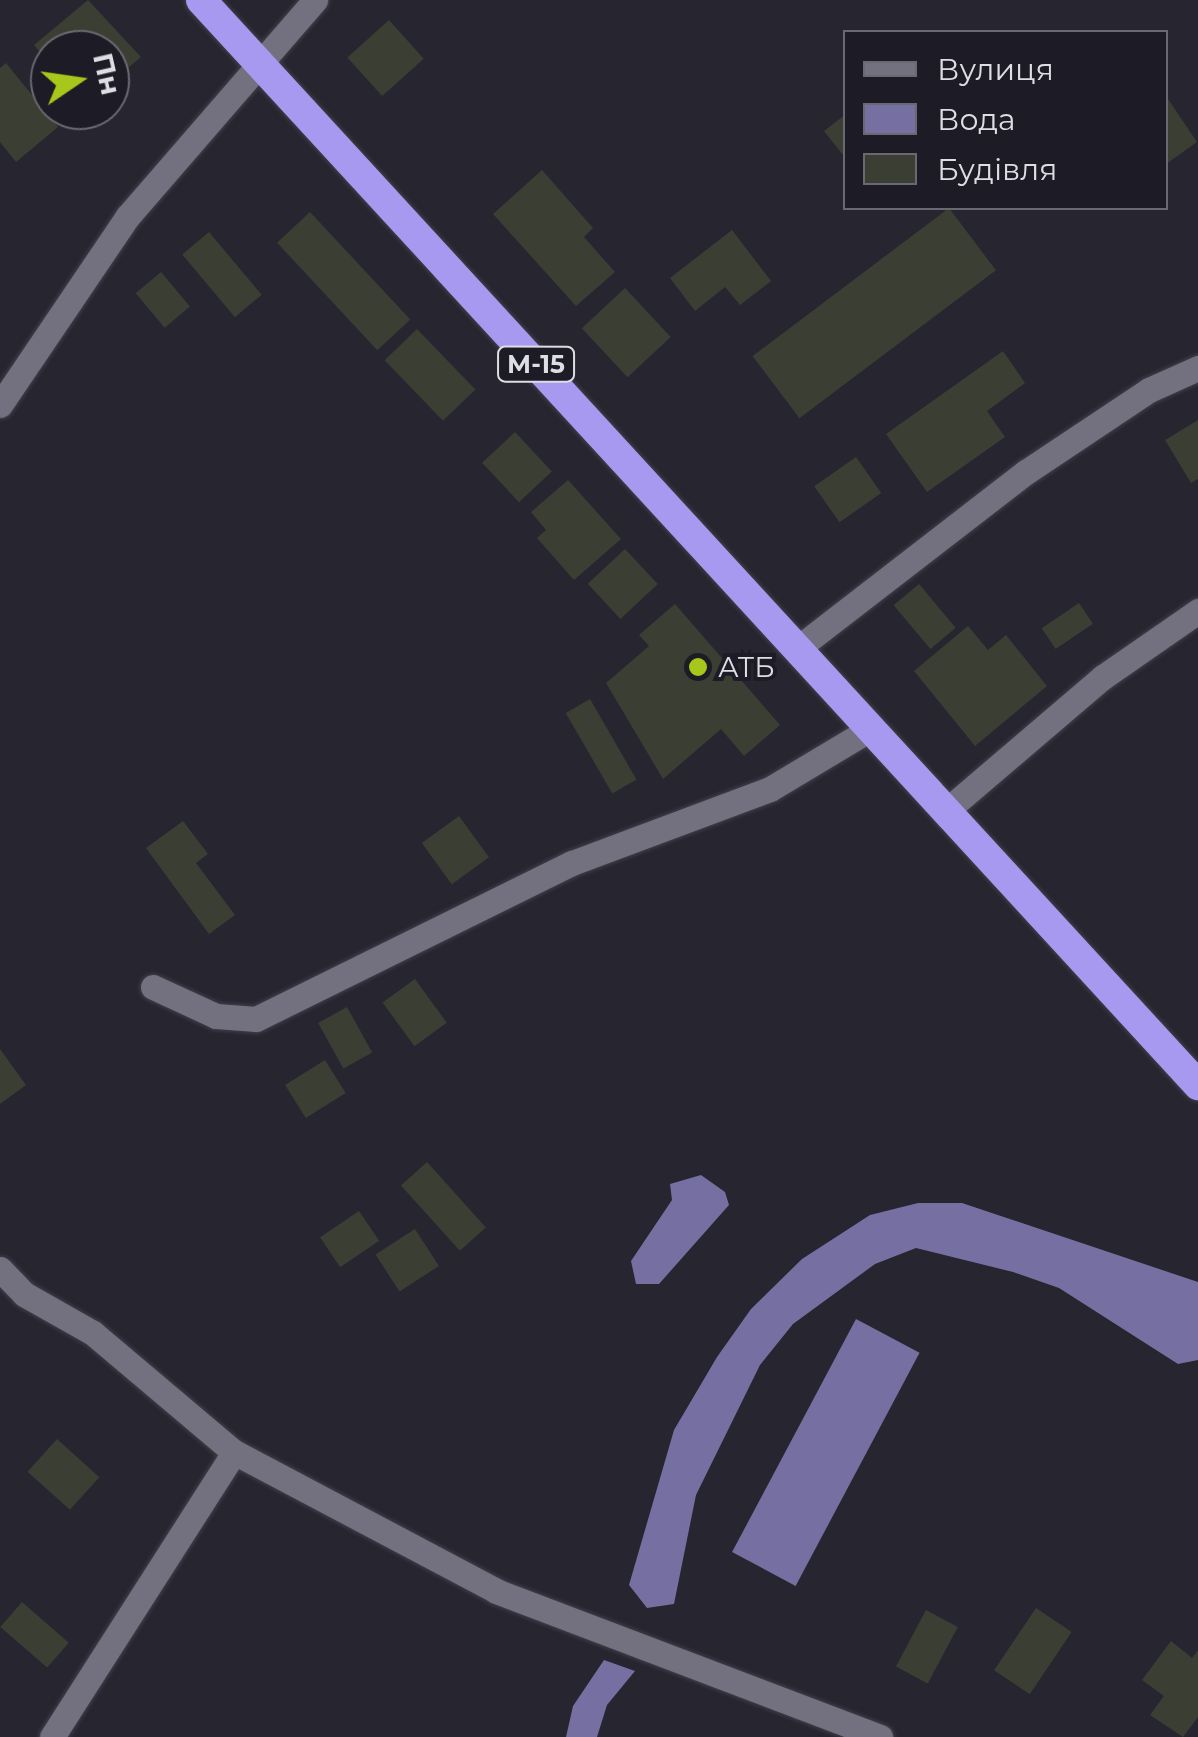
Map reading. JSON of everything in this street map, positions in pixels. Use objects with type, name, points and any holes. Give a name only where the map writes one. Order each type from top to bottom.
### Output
[{"type":"highway","name":"М-15","points":[[201,0],[1198,1085]]},
{"type":"street","points":[[0,405],[128,216],[258,60],[315,0]]},
{"type":"street","points":[[798,648],[1026,472],[1150,390],[1198,368]]},
{"type":"street","points":[[946,811],[1103,676],[1198,611]]},
{"type":"street","points":[[154,988],[216,1016],[256,1019],[572,862],[770,789],[872,728]]},
{"type":"street","points":[[0,1269],[24,1294],[94,1333],[234,1452],[496,1591],[579,1626],[880,1737]]},
{"type":"street","points":[[52,1737],[234,1452]]},
{"type":"water","points":[[701,1175],[725,1192],[729,1205],[659,1284],[636,1284],[631,1261],[672,1200],[670,1184]]},
{"type":"water","points":[[918,1203],[962,1203],[1198,1282],[1198,1360],[1178,1364],[1059,1288],[1013,1272],[916,1248],[875,1264],[793,1324],[760,1365],[696,1495],[674,1604],[647,1608],[629,1585],[674,1430],[717,1357],[751,1309],[802,1259],[870,1215]]},
{"type":"water","points":[[856,1319],[920,1353],[796,1586],[732,1552]]},
{"type":"water","points":[[604,1660],[635,1671],[607,1705],[597,1737],[566,1737],[573,1706]]},
{"type":"building","points":[[88,0],[116,30],[52,30]]},
{"type":"building","points":[[389,20],[424,59],[382,96],[347,57]]},
{"type":"building","points":[[130,45],[141,57],[130,66]]},
{"type":"building","points":[[6,63],[30,93],[30,130],[54,130],[16,162],[0,142],[0,68]]},
{"type":"building","points":[[1168,99],[1197,142],[1168,163]]},
{"type":"building","points":[[843,116],[843,155],[824,131]]},
{"type":"building","points":[[542,170],[593,228],[584,237],[615,272],[576,306],[493,214]]},
{"type":"building","points":[[951,210],[996,270],[799,418],[753,356]]},
{"type":"building","points":[[310,212],[410,320],[377,350],[277,243]]},
{"type":"building","points":[[732,230],[771,281],[740,305],[725,287],[695,311],[670,278]]},
{"type":"building","points":[[209,232],[262,295],[235,317],[182,254]]},
{"type":"building","points":[[161,272],[190,306],[165,328],[136,293]]},
{"type":"building","points":[[625,288],[671,337],[628,377],[582,328]]},
{"type":"building","points":[[417,329],[475,389],[443,421],[385,360]]},
{"type":"building","points":[[1003,351],[1025,383],[987,411],[1005,437],[927,492],[886,434]]},
{"type":"building","points":[[1198,420],[1198,479],[1191,483],[1165,440]]},
{"type":"building","points":[[515,432],[552,471],[519,502],[482,463]]},
{"type":"building","points":[[856,457],[881,493],[839,522],[814,486]]},
{"type":"building","points":[[568,480],[621,539],[574,580],[537,538],[546,530],[531,512]]},
{"type":"building","points":[[625,549],[658,584],[620,619],[588,584]]},
{"type":"building","points":[[919,584],[956,628],[930,649],[894,605]]},
{"type":"building","points":[[1079,603],[1093,624],[1056,649],[1042,628]]},
{"type":"building","points":[[675,604],[780,725],[744,756],[721,729],[663,779],[606,683],[649,646],[639,635]]},
{"type":"building","points":[[968,626],[988,650],[1006,635],[1047,686],[975,746],[914,671]]},
{"type":"building","points":[[590,699],[636,780],[612,794],[566,713]]},
{"type":"building","points":[[459,816],[489,857],[452,884],[422,843]]},
{"type":"building","points":[[183,821],[208,854],[196,863],[235,915],[209,934],[146,848]]},
{"type":"building","points":[[415,979],[447,1023],[414,1046],[383,1003]]},
{"type":"building","points":[[347,1007],[372,1052],[343,1068],[318,1023]]},
{"type":"building","points":[[0,1049],[26,1085],[0,1104]]},
{"type":"building","points":[[325,1060],[346,1093],[306,1118],[285,1085]]},
{"type":"building","points":[[427,1162],[486,1227],[460,1251],[401,1185]]},
{"type":"building","points":[[359,1211],[379,1241],[340,1267],[320,1237]]},
{"type":"building","points":[[415,1229],[439,1266],[400,1291],[376,1255]]},
{"type":"building","points":[[57,1439],[99,1477],[70,1510],[28,1472]]},
{"type":"building","points":[[22,1602],[69,1643],[47,1668],[0,1627]]},
{"type":"building","points":[[1036,1608],[1072,1632],[1030,1694],[994,1670]]},
{"type":"building","points":[[926,1610],[958,1627],[928,1683],[896,1667]]},
{"type":"building","points":[[1171,1641],[1192,1658],[1198,1650],[1198,1717],[1183,1737],[1150,1715],[1164,1696],[1142,1680]]},
{"type":"place","name":"АТБ","points":[[698,667]]}]
